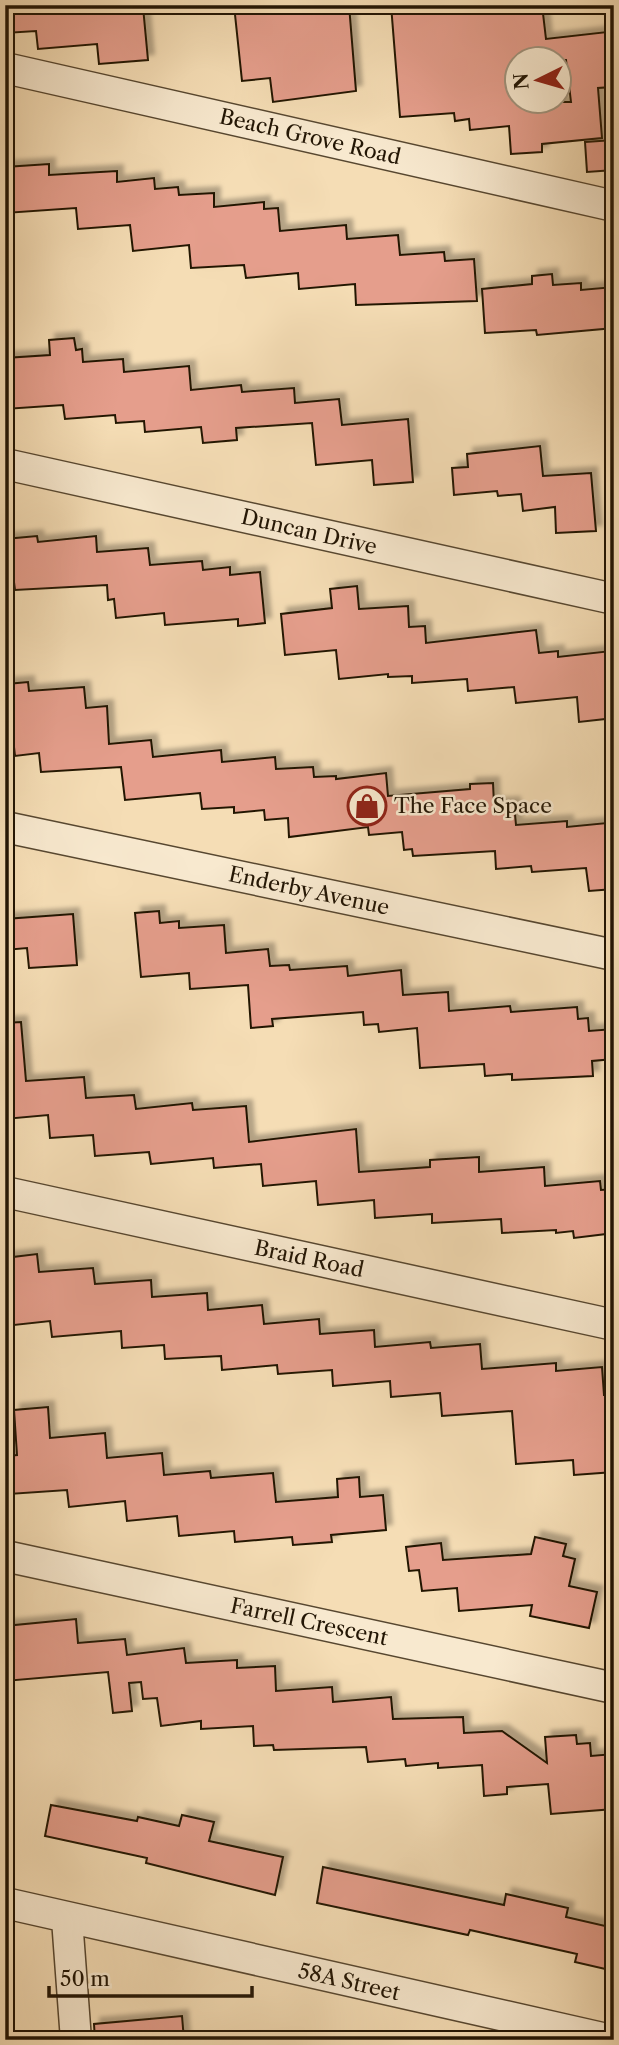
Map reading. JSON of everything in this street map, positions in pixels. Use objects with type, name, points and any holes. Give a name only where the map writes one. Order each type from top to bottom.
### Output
[{"type":"street","name":"Beach Grove Road","points":[[5,68],[614,206]]},
{"type":"street","name":"Duncan Drive","points":[[5,464],[614,599]]},
{"type":"street","name":"Enderby Avenue","points":[[5,827],[614,955]]},
{"type":"street","name":"Braid Road","points":[[5,1192],[614,1325]]},
{"type":"street","name":"Farrell Crescent","points":[[5,1556],[614,1688]]},
{"type":"street","name":"58A Street","points":[[5,1903],[611,2040]]},
{"type":"street","points":[[67,1919],[76,2040]]},
{"type":"building","points":[[5,5],[143,7],[148,60],[99,64],[97,44],[38,49],[36,31],[5,33]]},
{"type":"building","points":[[234,5],[349,5],[356,91],[273,102],[270,78],[242,81]]},
{"type":"building","points":[[391,5],[542,5],[546,39],[607,32],[612,87],[598,88],[602,138],[542,144],[542,152],[511,154],[509,126],[470,130],[469,119],[455,121],[454,113],[400,117]]},
{"type":"building","points":[[614,140],[614,170],[587,172],[585,142]]},
{"type":"building","points":[[49,164],[49,175],[117,171],[117,182],[154,178],[155,189],[178,187],[179,195],[214,193],[214,207],[264,202],[264,209],[278,208],[280,231],[346,225],[347,239],[398,235],[400,255],[444,252],[445,261],[474,259],[477,301],[356,305],[355,284],[299,289],[298,273],[246,278],[244,265],[191,268],[189,245],[133,251],[130,225],[78,229],[76,208],[5,213],[5,167]]},
{"type":"building","points":[[552,274],[553,285],[581,283],[581,290],[614,287],[614,328],[537,335],[536,330],[485,333],[482,289],[532,284],[532,276]]},
{"type":"building","points":[[74,338],[76,350],[82,349],[83,362],[123,359],[124,372],[189,366],[191,390],[241,385],[242,392],[294,388],[295,403],[339,399],[342,425],[408,419],[413,482],[374,485],[372,460],[316,465],[312,423],[236,428],[237,440],[203,443],[201,427],[145,432],[144,421],[116,423],[115,415],[65,419],[63,405],[5,409],[5,358],[50,355],[49,340]]},
{"type":"building","points":[[540,446],[543,476],[591,473],[596,531],[556,533],[555,507],[523,511],[521,494],[498,496],[497,491],[454,495],[452,468],[468,467],[467,454]]},
{"type":"building","points":[[37,536],[38,542],[96,536],[97,552],[148,548],[150,565],[202,561],[203,570],[230,567],[230,575],[260,572],[265,623],[238,626],[238,619],[165,625],[164,613],[116,618],[114,599],[108,600],[107,585],[15,590],[14,582],[5,583],[5,539]]},
{"type":"building","points":[[357,586],[359,609],[408,606],[409,627],[425,626],[426,643],[536,630],[539,653],[558,651],[558,657],[611,651],[614,718],[579,722],[577,697],[516,703],[514,687],[468,691],[467,679],[412,683],[412,676],[388,677],[388,674],[339,679],[336,650],[285,655],[281,614],[332,608],[330,589]]},
{"type":"building","points":[[28,682],[29,691],[84,687],[86,708],[107,706],[109,744],[151,740],[153,757],[221,750],[222,762],[275,757],[276,769],[313,767],[314,777],[336,776],[336,779],[386,773],[388,796],[470,789],[470,784],[493,783],[494,804],[514,803],[516,825],[567,821],[567,827],[607,823],[608,838],[614,837],[614,889],[589,891],[586,868],[532,872],[531,866],[496,869],[495,851],[413,856],[412,849],[404,850],[402,832],[369,835],[368,827],[289,837],[288,818],[265,820],[264,810],[234,813],[234,807],[202,809],[200,793],[125,800],[121,767],[41,772],[39,753],[15,756],[7,684]]},
{"type":"building","points":[[159,911],[160,923],[179,921],[179,928],[224,925],[226,953],[268,949],[270,966],[289,965],[290,970],[347,966],[348,976],[401,970],[403,995],[448,992],[449,1011],[510,1006],[511,1012],[577,1007],[578,1019],[588,1018],[589,1031],[614,1029],[614,1059],[592,1061],[593,1076],[512,1080],[512,1074],[485,1076],[484,1064],[420,1068],[417,1028],[379,1032],[378,1024],[364,1025],[363,1012],[272,1019],[273,1026],[251,1028],[248,985],[190,989],[189,973],[141,977],[135,913]]},
{"type":"building","points":[[73,914],[77,965],[29,968],[27,948],[5,950],[5,919]]},
{"type":"building","points":[[21,1022],[26,1081],[84,1077],[86,1098],[134,1095],[136,1109],[192,1103],[193,1110],[246,1106],[249,1142],[356,1129],[359,1172],[430,1167],[430,1160],[479,1157],[479,1172],[544,1167],[545,1186],[600,1181],[601,1190],[614,1189],[614,1233],[574,1238],[573,1231],[502,1233],[501,1219],[432,1223],[432,1214],[375,1218],[374,1200],[318,1205],[316,1181],[263,1186],[261,1164],[214,1168],[213,1158],[151,1164],[149,1152],[95,1156],[93,1135],[50,1138],[48,1115],[5,1119],[5,1023]]},
{"type":"building","points":[[37,1254],[39,1272],[93,1268],[95,1284],[151,1280],[152,1297],[207,1293],[208,1310],[262,1305],[264,1324],[319,1319],[320,1334],[374,1330],[375,1347],[430,1342],[431,1348],[480,1344],[482,1369],[556,1363],[556,1371],[602,1367],[604,1395],[614,1395],[614,1472],[574,1475],[573,1460],[516,1464],[512,1411],[442,1416],[440,1393],[391,1397],[390,1381],[333,1386],[332,1370],[278,1374],[277,1365],[222,1370],[221,1356],[165,1359],[164,1345],[122,1348],[121,1331],[52,1337],[50,1321],[5,1326],[5,1258]]},
{"type":"building","points":[[48,1407],[50,1438],[105,1433],[107,1458],[162,1453],[164,1475],[210,1471],[211,1478],[273,1473],[276,1502],[338,1497],[337,1479],[359,1477],[360,1497],[383,1495],[386,1530],[331,1535],[332,1542],[293,1545],[292,1537],[235,1542],[234,1531],[179,1536],[177,1516],[127,1521],[125,1501],[69,1507],[67,1490],[9,1494],[6,1456],[17,1455],[14,1410]]},
{"type":"building","points":[[535,1537],[566,1544],[563,1556],[575,1559],[569,1586],[597,1592],[589,1628],[530,1616],[532,1605],[459,1611],[457,1588],[422,1591],[419,1570],[409,1571],[406,1547],[441,1543],[443,1560],[531,1554]]},
{"type":"building","points":[[76,1619],[78,1643],[125,1639],[127,1655],[184,1648],[186,1663],[237,1660],[237,1668],[275,1666],[276,1691],[332,1687],[333,1702],[391,1697],[393,1719],[463,1717],[464,1733],[502,1731],[547,1763],[545,1737],[576,1735],[577,1744],[590,1743],[591,1756],[614,1754],[614,1809],[551,1814],[548,1784],[507,1787],[507,1794],[484,1796],[482,1765],[438,1768],[438,1763],[406,1766],[405,1759],[368,1762],[366,1747],[274,1750],[273,1745],[254,1746],[253,1726],[201,1729],[201,1721],[161,1726],[157,1698],[143,1699],[141,1682],[129,1683],[132,1711],[113,1713],[108,1672],[5,1681],[5,1626]]},
{"type":"building","points":[[51,1805],[137,1821],[138,1817],[179,1826],[182,1815],[214,1822],[209,1841],[283,1857],[275,1895],[146,1863],[147,1858],[45,1836]]},
{"type":"building","points":[[323,1867],[504,1905],[506,1894],[568,1908],[566,1917],[614,1928],[614,1971],[575,1962],[577,1954],[470,1930],[468,1935],[317,1903]]},
{"type":"building","points":[[182,2016],[184,2040],[95,2040],[94,2024]]},
{"type":"place","name":"The Face Space","points":[[367,806]]}]
